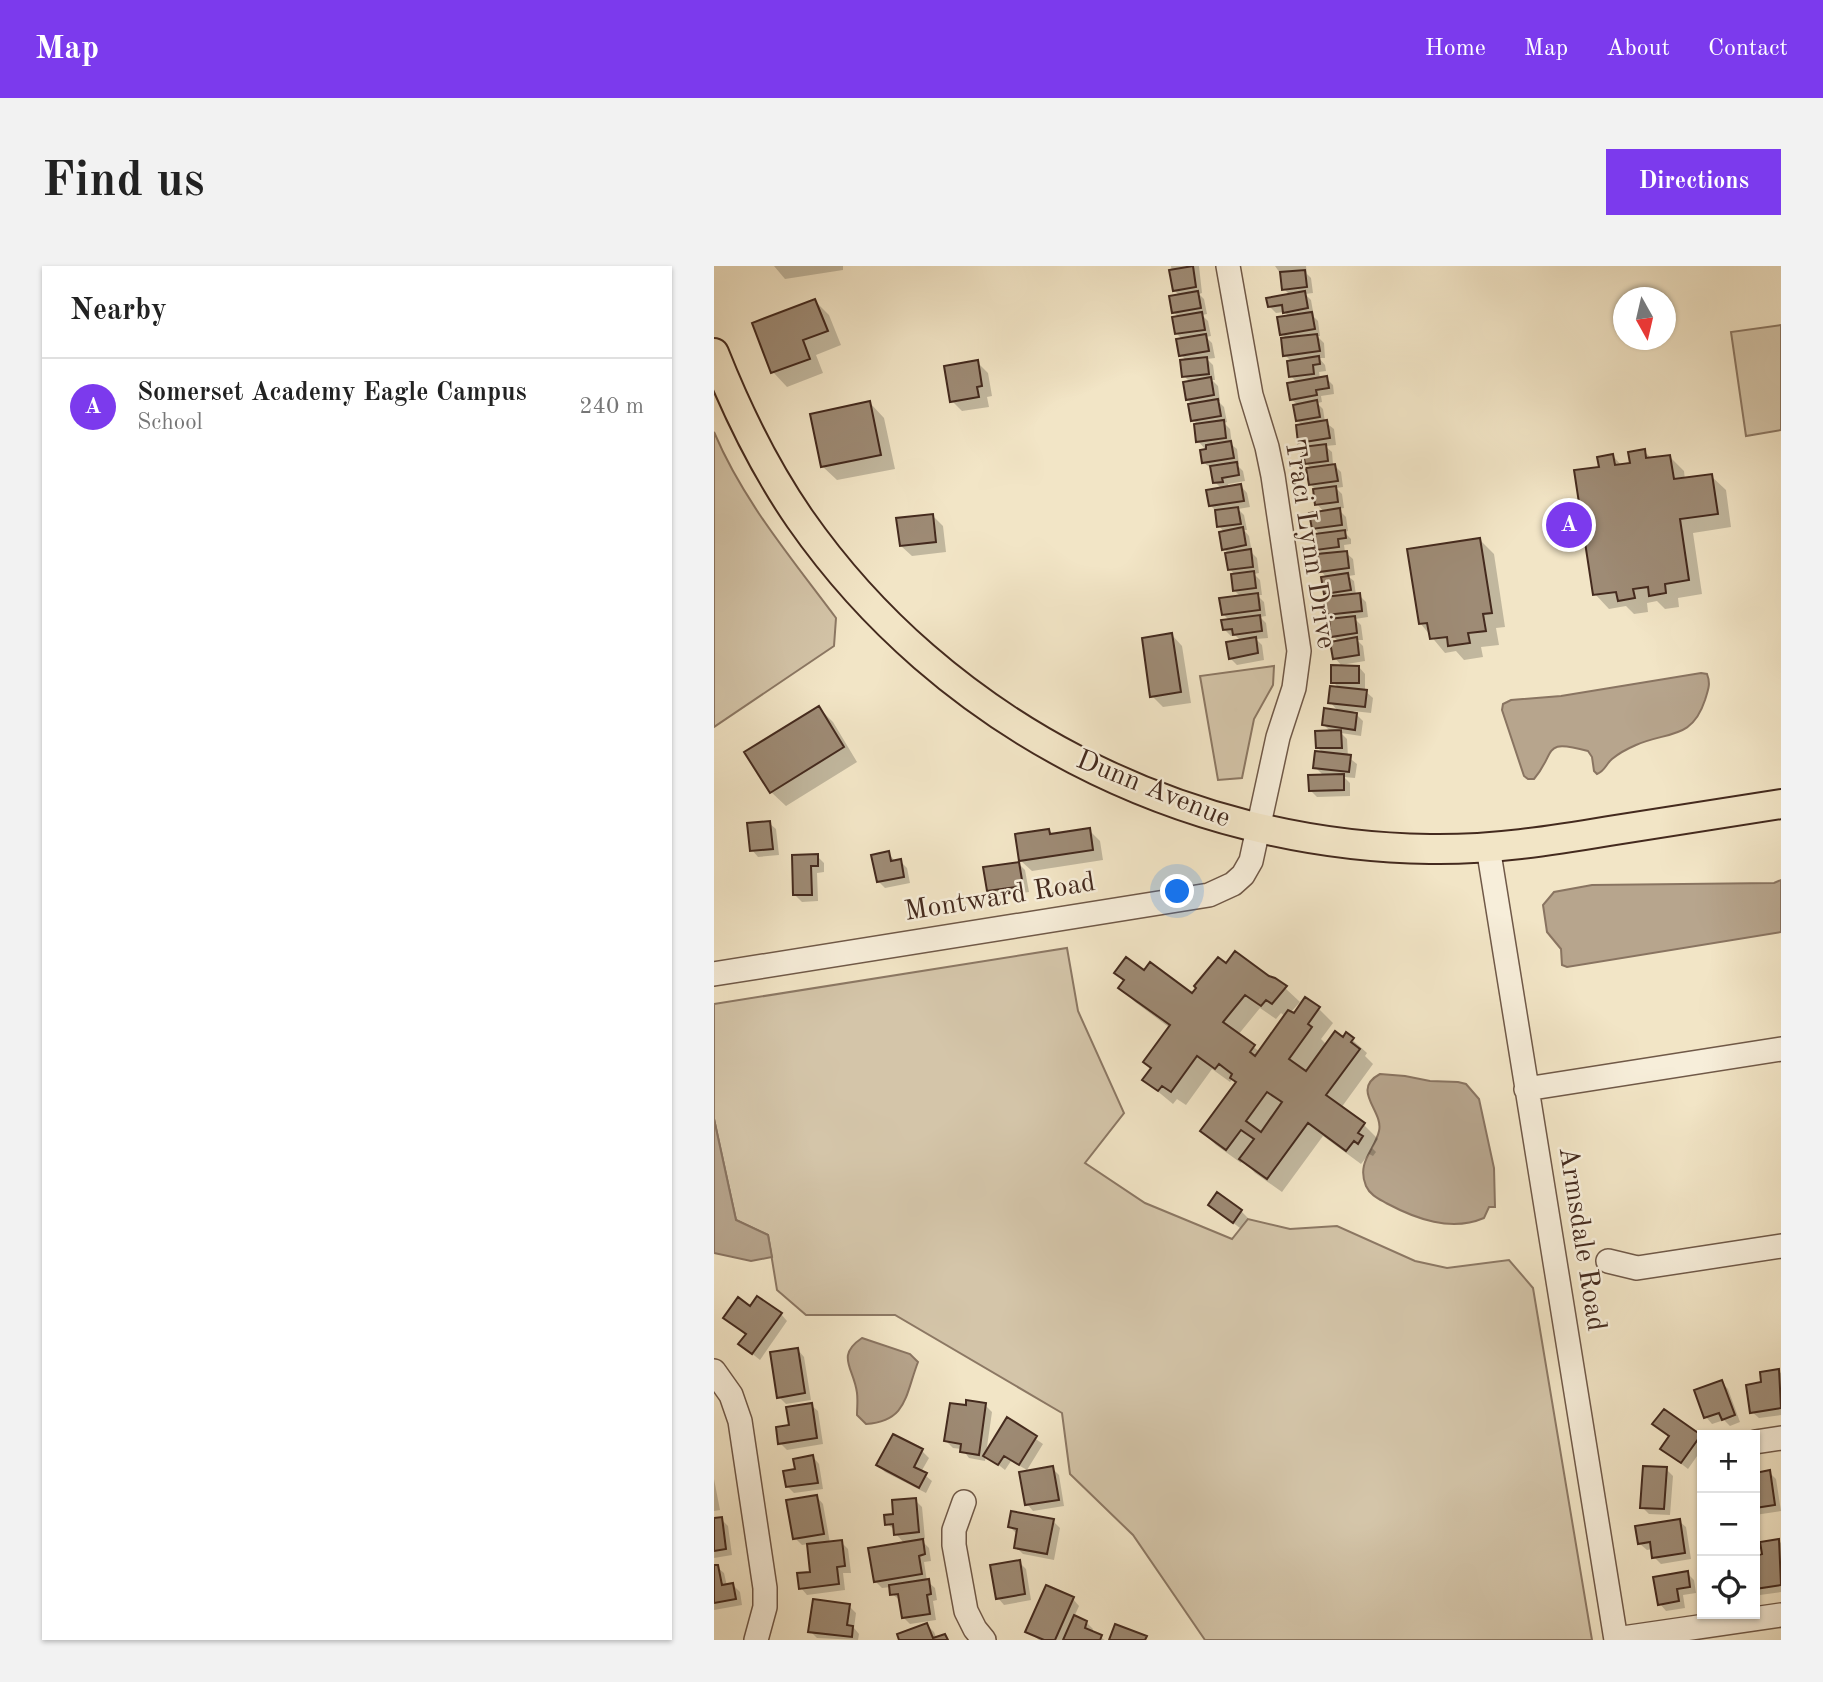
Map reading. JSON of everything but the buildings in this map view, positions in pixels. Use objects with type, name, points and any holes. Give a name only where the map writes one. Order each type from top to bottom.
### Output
[{"type":"main road","name":"Dunn Avenue","points":[[714,353],[733,401],[758,452],[800,518],[855,588],[933,664],[972,697],[1018,728],[1105,776],[1198,812],[1259,830],[1376,848],[1434,850],[1537,843],[1781,804]]},
{"type":"street","name":"Traci Lynn Drive","points":[[1228,266],[1251,396],[1273,476],[1299,651],[1294,688],[1278,737],[1259,830]]},
{"type":"street","name":"Montward Road","points":[[714,974],[1209,895],[1222,890],[1243,875],[1251,861],[1259,830]]},
{"type":"street","name":"Armsdale Road","points":[[1488,847],[1616,1640]]},
{"type":"street","points":[[1526,1089],[1781,1049]]},
{"type":"street","points":[[1608,1261],[1637,1268],[1781,1246]]},
{"type":"street","points":[[714,1371],[731,1395],[740,1421],[765,1588],[765,1607],[757,1640]]},
{"type":"street","points":[[1760,1441],[1781,1438]]},
{"type":"street","points":[[964,1502],[954,1530],[954,1545],[966,1611],[984,1640]]},
{"type":"street","points":[[1616,1640],[1728,1626],[1781,1615]]},
{"type":"shaded area","points":[[1781,325],[1781,430],[1746,436],[1731,332]]},
{"type":"shaded area","points":[[714,432],[754,506],[836,618],[834,646],[714,727]]},
{"type":"shaded area","points":[[1274,666],[1273,685],[1254,719],[1242,778],[1218,780],[1200,676]]},
{"type":"shaded area","points":[[1707,674],[1708,690],[1700,713],[1686,728],[1620,753],[1597,774],[1588,751],[1563,746],[1552,750],[1534,779],[1524,776],[1502,710],[1503,704],[1511,700],[1561,696]]},
{"type":"shaded area","points":[[1781,880],[1781,932],[1567,967],[1562,965],[1561,949],[1547,932],[1543,905],[1554,892],[1592,885],[1774,883]]},
{"type":"shaded area","points":[[1067,948],[1078,1011],[1124,1113],[1085,1163],[1145,1203],[1232,1239],[1248,1219],[1290,1229],[1337,1226],[1415,1261],[1447,1268],[1509,1260],[1533,1288],[1592,1640],[1205,1640],[1133,1535],[1070,1474],[1062,1413],[895,1315],[806,1315],[777,1290],[768,1235],[736,1220],[714,1119],[714,1004]]},
{"type":"shaded area","points":[[1380,1074],[1466,1084],[1479,1099],[1494,1168],[1495,1207],[1489,1207],[1484,1218],[1459,1224],[1434,1222],[1397,1209],[1368,1189],[1363,1170],[1377,1138],[1379,1123],[1370,1101],[1368,1087]]},
{"type":"shaded area","points":[[714,1119],[736,1220],[768,1235],[772,1257],[751,1261],[714,1253]]},
{"type":"shaded area","points":[[862,1338],[910,1354],[918,1362],[907,1396],[897,1412],[890,1418],[866,1424],[857,1415],[857,1393],[848,1363],[849,1351]]},
{"type":"place","name":"Somerset Academy Eagle Campus","points":[[1569,525]]}]
